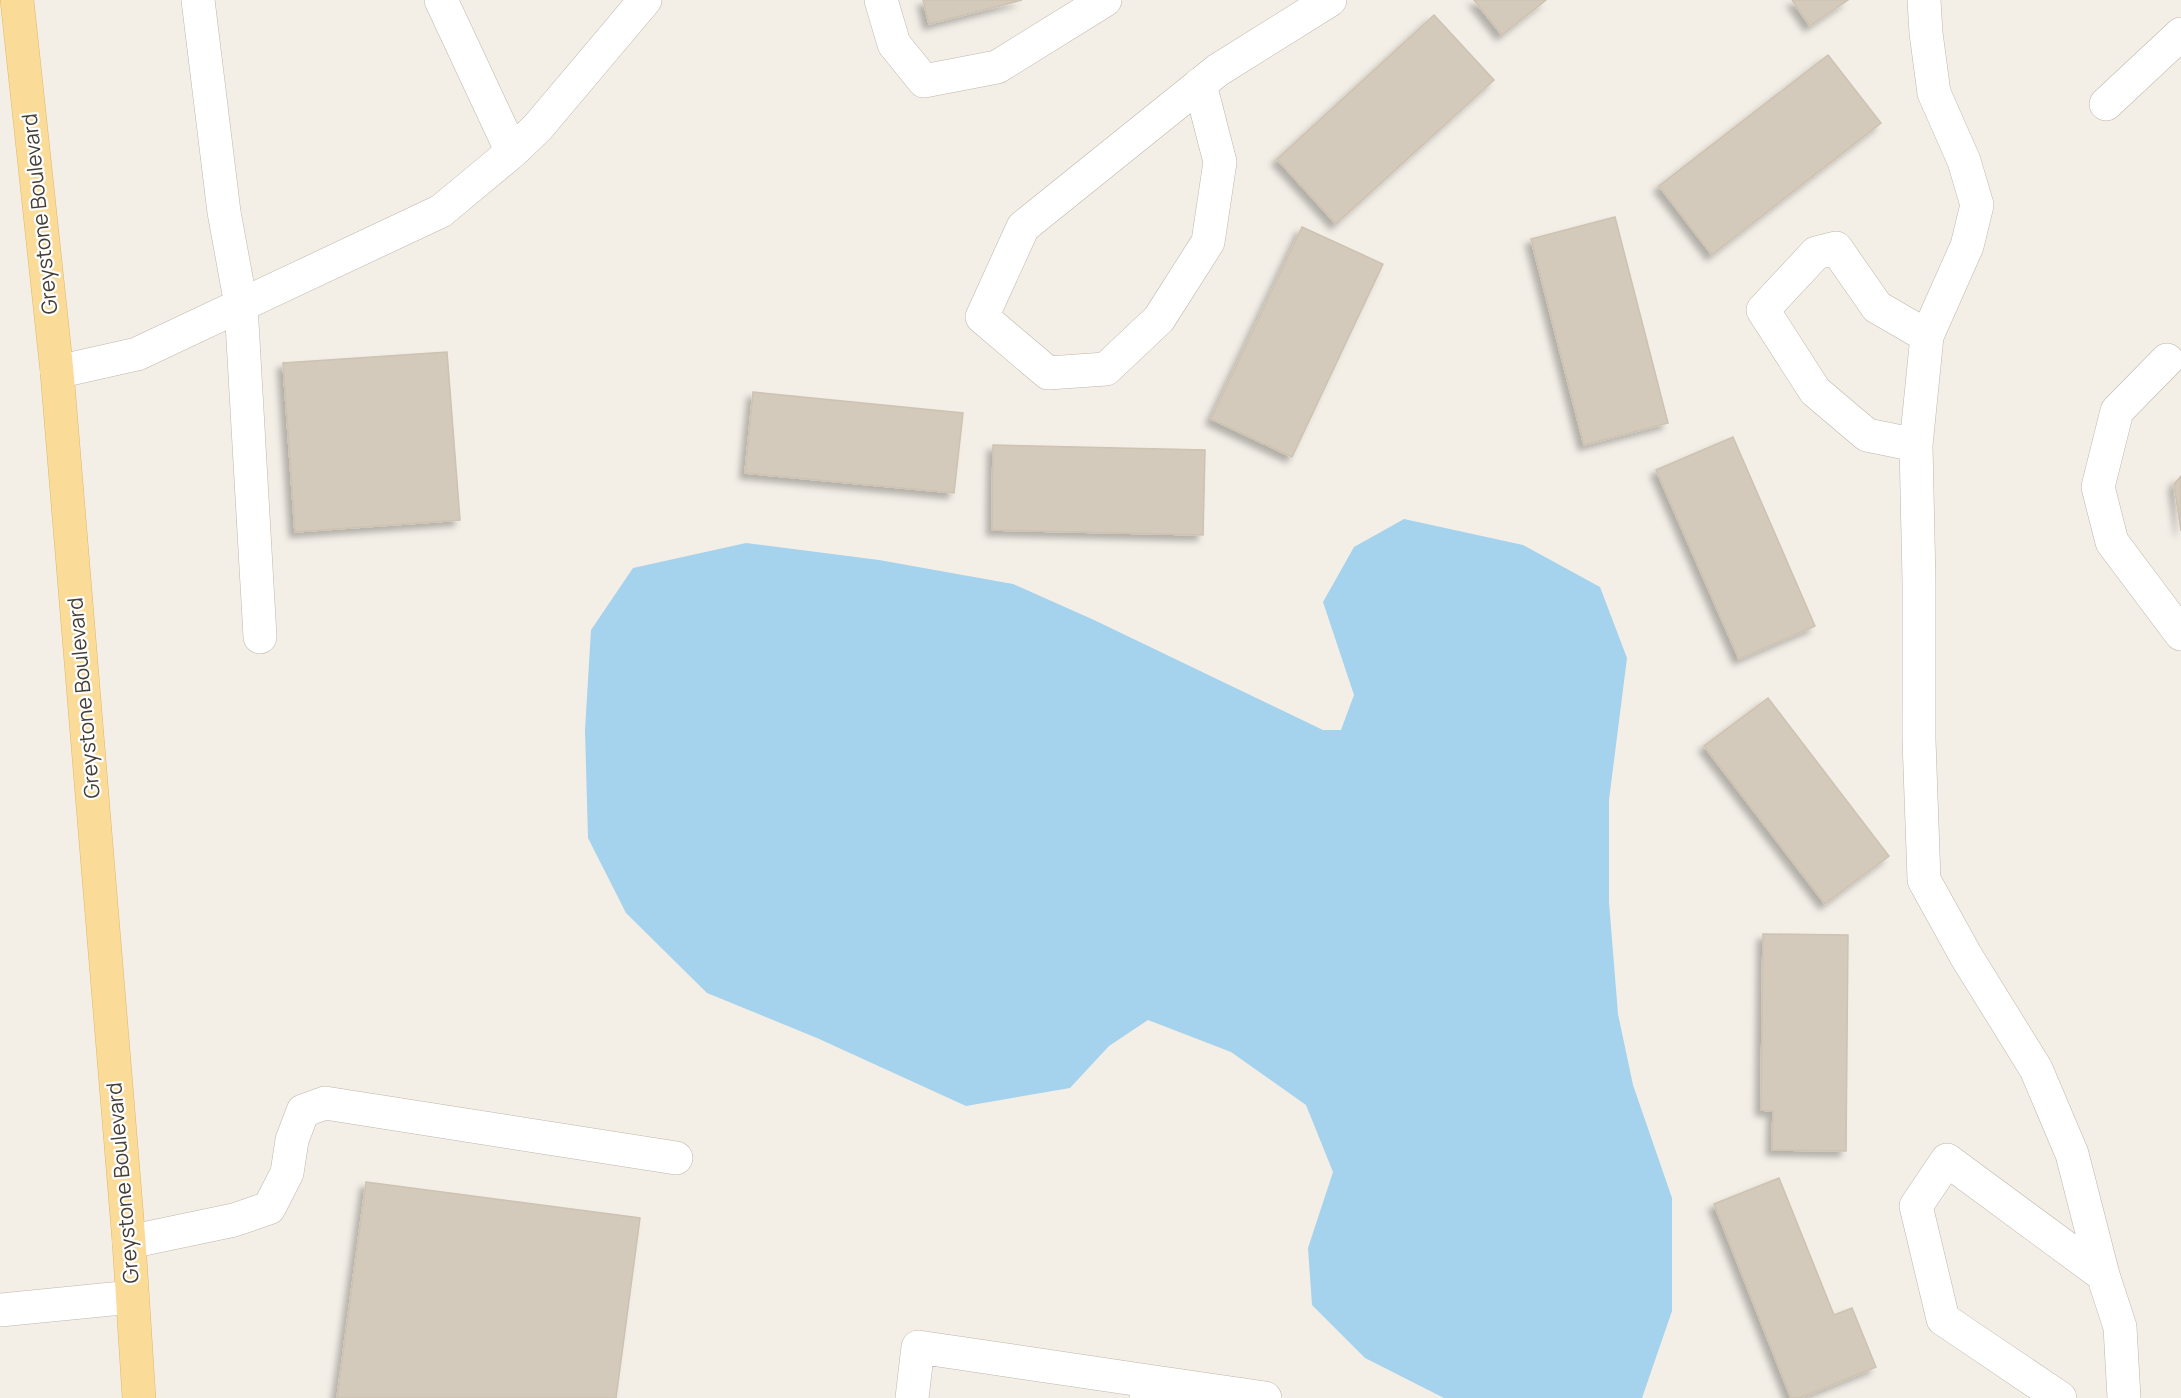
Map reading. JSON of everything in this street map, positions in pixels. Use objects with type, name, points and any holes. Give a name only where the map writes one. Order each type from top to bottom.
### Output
[{"type":"main road","name":"Greystone Boulevard","points":[[16,0],[57,372],[129,1242],[139,1398]]},
{"type":"street","points":[[198,0],[224,212],[241,305],[260,637]]},
{"type":"street","points":[[441,0],[512,152]]},
{"type":"street","points":[[57,372],[137,354],[441,211],[512,152],[538,127],[645,0]]},
{"type":"street","points":[[881,0],[894,44],[924,81],[997,67],[1105,0]]},
{"type":"street","points":[[1200,84],[1220,162],[1208,242],[1159,319],[1106,369],[1048,373],[982,317],[1023,227],[1200,84],[1218,70],[1330,0]]},
{"type":"street","points":[[1924,0],[1934,93],[1964,161],[1977,205],[1967,246],[1928,336],[1916,445],[1919,582],[1918,740],[1924,880],[1966,956],[2036,1069],[2072,1154],[2103,1275],[2120,1327],[2124,1398]]},
{"type":"street","points":[[2106,104],[2181,34]]},
{"type":"street","points":[[1916,445],[1867,435],[1815,392],[1762,310],[1816,253],[1836,248],[1877,307],[1928,336]]},
{"type":"street","points":[[2167,360],[2117,411],[2098,487],[2112,542],[2181,634]]},
{"type":"street","points":[[129,1242],[234,1220],[269,1208],[287,1173],[292,1140],[303,1111],[325,1103],[676,1158]]},
{"type":"street","points":[[2060,1398],[1943,1318],[1916,1206],[1947,1160],[2103,1275]]},
{"type":"street","points":[[0,1311],[132,1297]]},
{"type":"street","points":[[912,1398],[918,1347],[1147,1389],[1265,1398]]},
{"type":"water","points":[[1404,519],[1523,545],[1600,587],[1627,658],[1609,800],[1609,902],[1618,1014],[1633,1085],[1672,1198],[1672,1311],[1642,1398],[1444,1398],[1365,1358],[1312,1305],[1308,1248],[1333,1172],[1306,1105],[1231,1052],[1148,1020],[1109,1046],[1070,1088],[966,1106],[817,1038],[707,993],[626,913],[588,838],[585,730],[591,630],[633,568],[746,543],[879,560],[1013,584],[1094,620],[1323,730],[1341,730],[1354,695],[1323,602],[1354,547]]},
{"type":"building","points":[[923,0],[1022,0],[929,24]]},
{"type":"building","points":[[1474,0],[1546,0],[1502,35]]},
{"type":"building","points":[[1792,0],[1848,0],[1810,26]]},
{"type":"building","points":[[1434,15],[1494,80],[1336,224],[1277,159]]},
{"type":"building","points":[[1828,55],[1881,123],[1712,255],[1659,186]]},
{"type":"building","points":[[1615,217],[1668,423],[1584,445],[1531,239]]},
{"type":"building","points":[[1302,227],[1383,264],[1292,457],[1211,419]]},
{"type":"building","points":[[447,352],[460,520],[295,532],[283,363]]},
{"type":"building","points":[[753,392],[963,413],[954,493],[745,473]]},
{"type":"building","points":[[1733,437],[1815,626],[1739,659],[1656,470]]},
{"type":"building","points":[[993,445],[1205,450],[1203,535],[992,530]]},
{"type":"building","points":[[2181,476],[2181,531],[2174,484]]},
{"type":"building","points":[[1768,698],[1889,856],[1825,904],[1704,746]]},
{"type":"building","points":[[1763,934],[1848,935],[1846,1151],[1772,1150],[1773,1111],[1761,1110]]},
{"type":"building","points":[[1779,1178],[1834,1315],[1852,1308],[1876,1367],[1800,1398],[1791,1398],[1714,1204]]},
{"type":"building","points":[[366,1182],[640,1218],[616,1398],[337,1398]]}]
